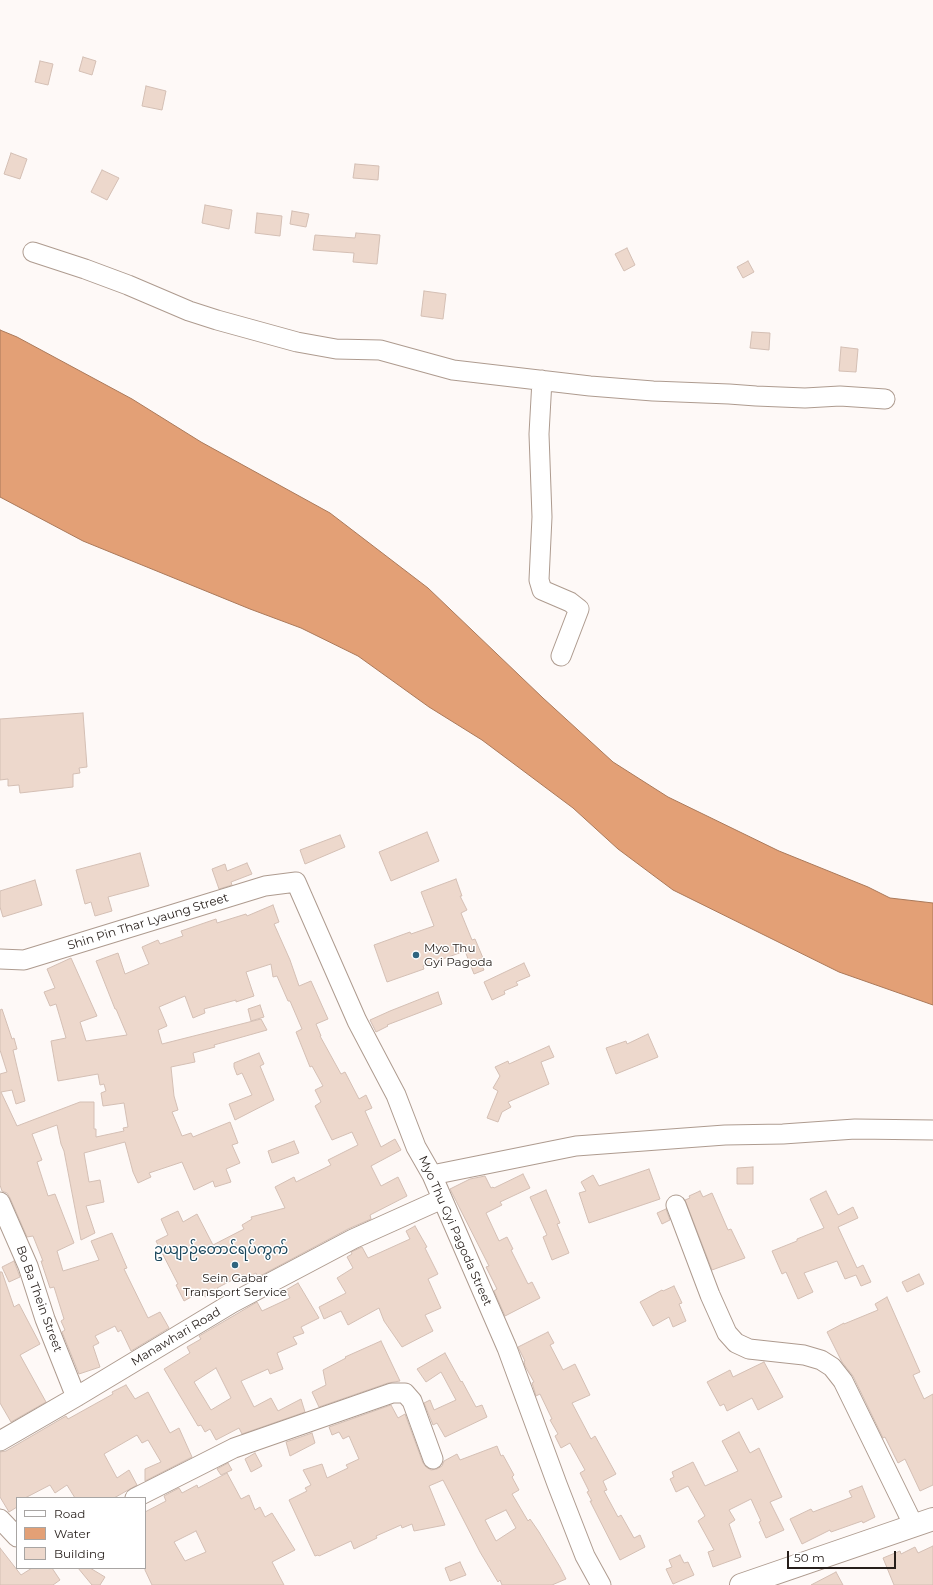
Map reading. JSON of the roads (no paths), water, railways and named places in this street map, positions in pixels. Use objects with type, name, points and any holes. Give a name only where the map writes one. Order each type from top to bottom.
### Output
[{"type":"main road","points":[[741,1585],[923,1522]]},
{"type":"street","points":[[33,252],[121,282],[190,311],[297,342],[336,349],[380,350],[454,370],[598,386],[756,396],[805,398],[840,396],[885,399]]},
{"type":"street","points":[[542,380],[539,434],[542,517],[539,580],[542,590],[570,602],[579,609],[561,656]]},
{"type":"street","name":"Shin Pin Thar Lyaung Street","points":[[0,959],[24,960],[265,886],[296,882]]},
{"type":"street","name":"Myo Thu Gyi Pagoda Street","points":[[296,882],[357,1021],[396,1095],[416,1147],[432,1175],[507,1348],[585,1556],[601,1585]]},
{"type":"street","points":[[432,1175],[576,1146],[725,1135],[783,1134],[855,1129],[933,1130]]},
{"type":"street","name":"Manawhari Road","points":[[0,1441],[232,1303],[353,1239],[442,1199]]},
{"type":"street","name":"Bo Ba Thein Street","points":[[0,1202],[28,1266],[45,1319],[76,1397]]},
{"type":"street","points":[[676,1205],[710,1295],[727,1333],[736,1343],[749,1349],[804,1356],[821,1360],[832,1367],[843,1381],[923,1522]]},
{"type":"street","points":[[137,1497],[234,1448],[392,1393],[405,1393],[412,1401],[433,1459]]},
{"type":"street","points":[[0,1519],[16,1536]]},
{"type":"water","points":[[0,330],[17,337],[132,399],[201,442],[330,513],[428,588],[543,698],[613,762],[668,797],[779,851],[868,887],[890,898],[933,903],[933,1005],[839,972],[673,890],[618,849],[573,808],[482,740],[429,707],[358,656],[301,628],[250,609],[83,541],[0,497]]},
{"type":"place","name":"Myo Thu Gyi Pagoda","points":[[416,955]]},
{"type":"place","name":"Sein Gabar Transport Service","points":[[235,1265]]},
{"type":"district","name":"ဥယျာဉ်တောင်ရပ်ကွက်","points":[[221,1250]]}]
